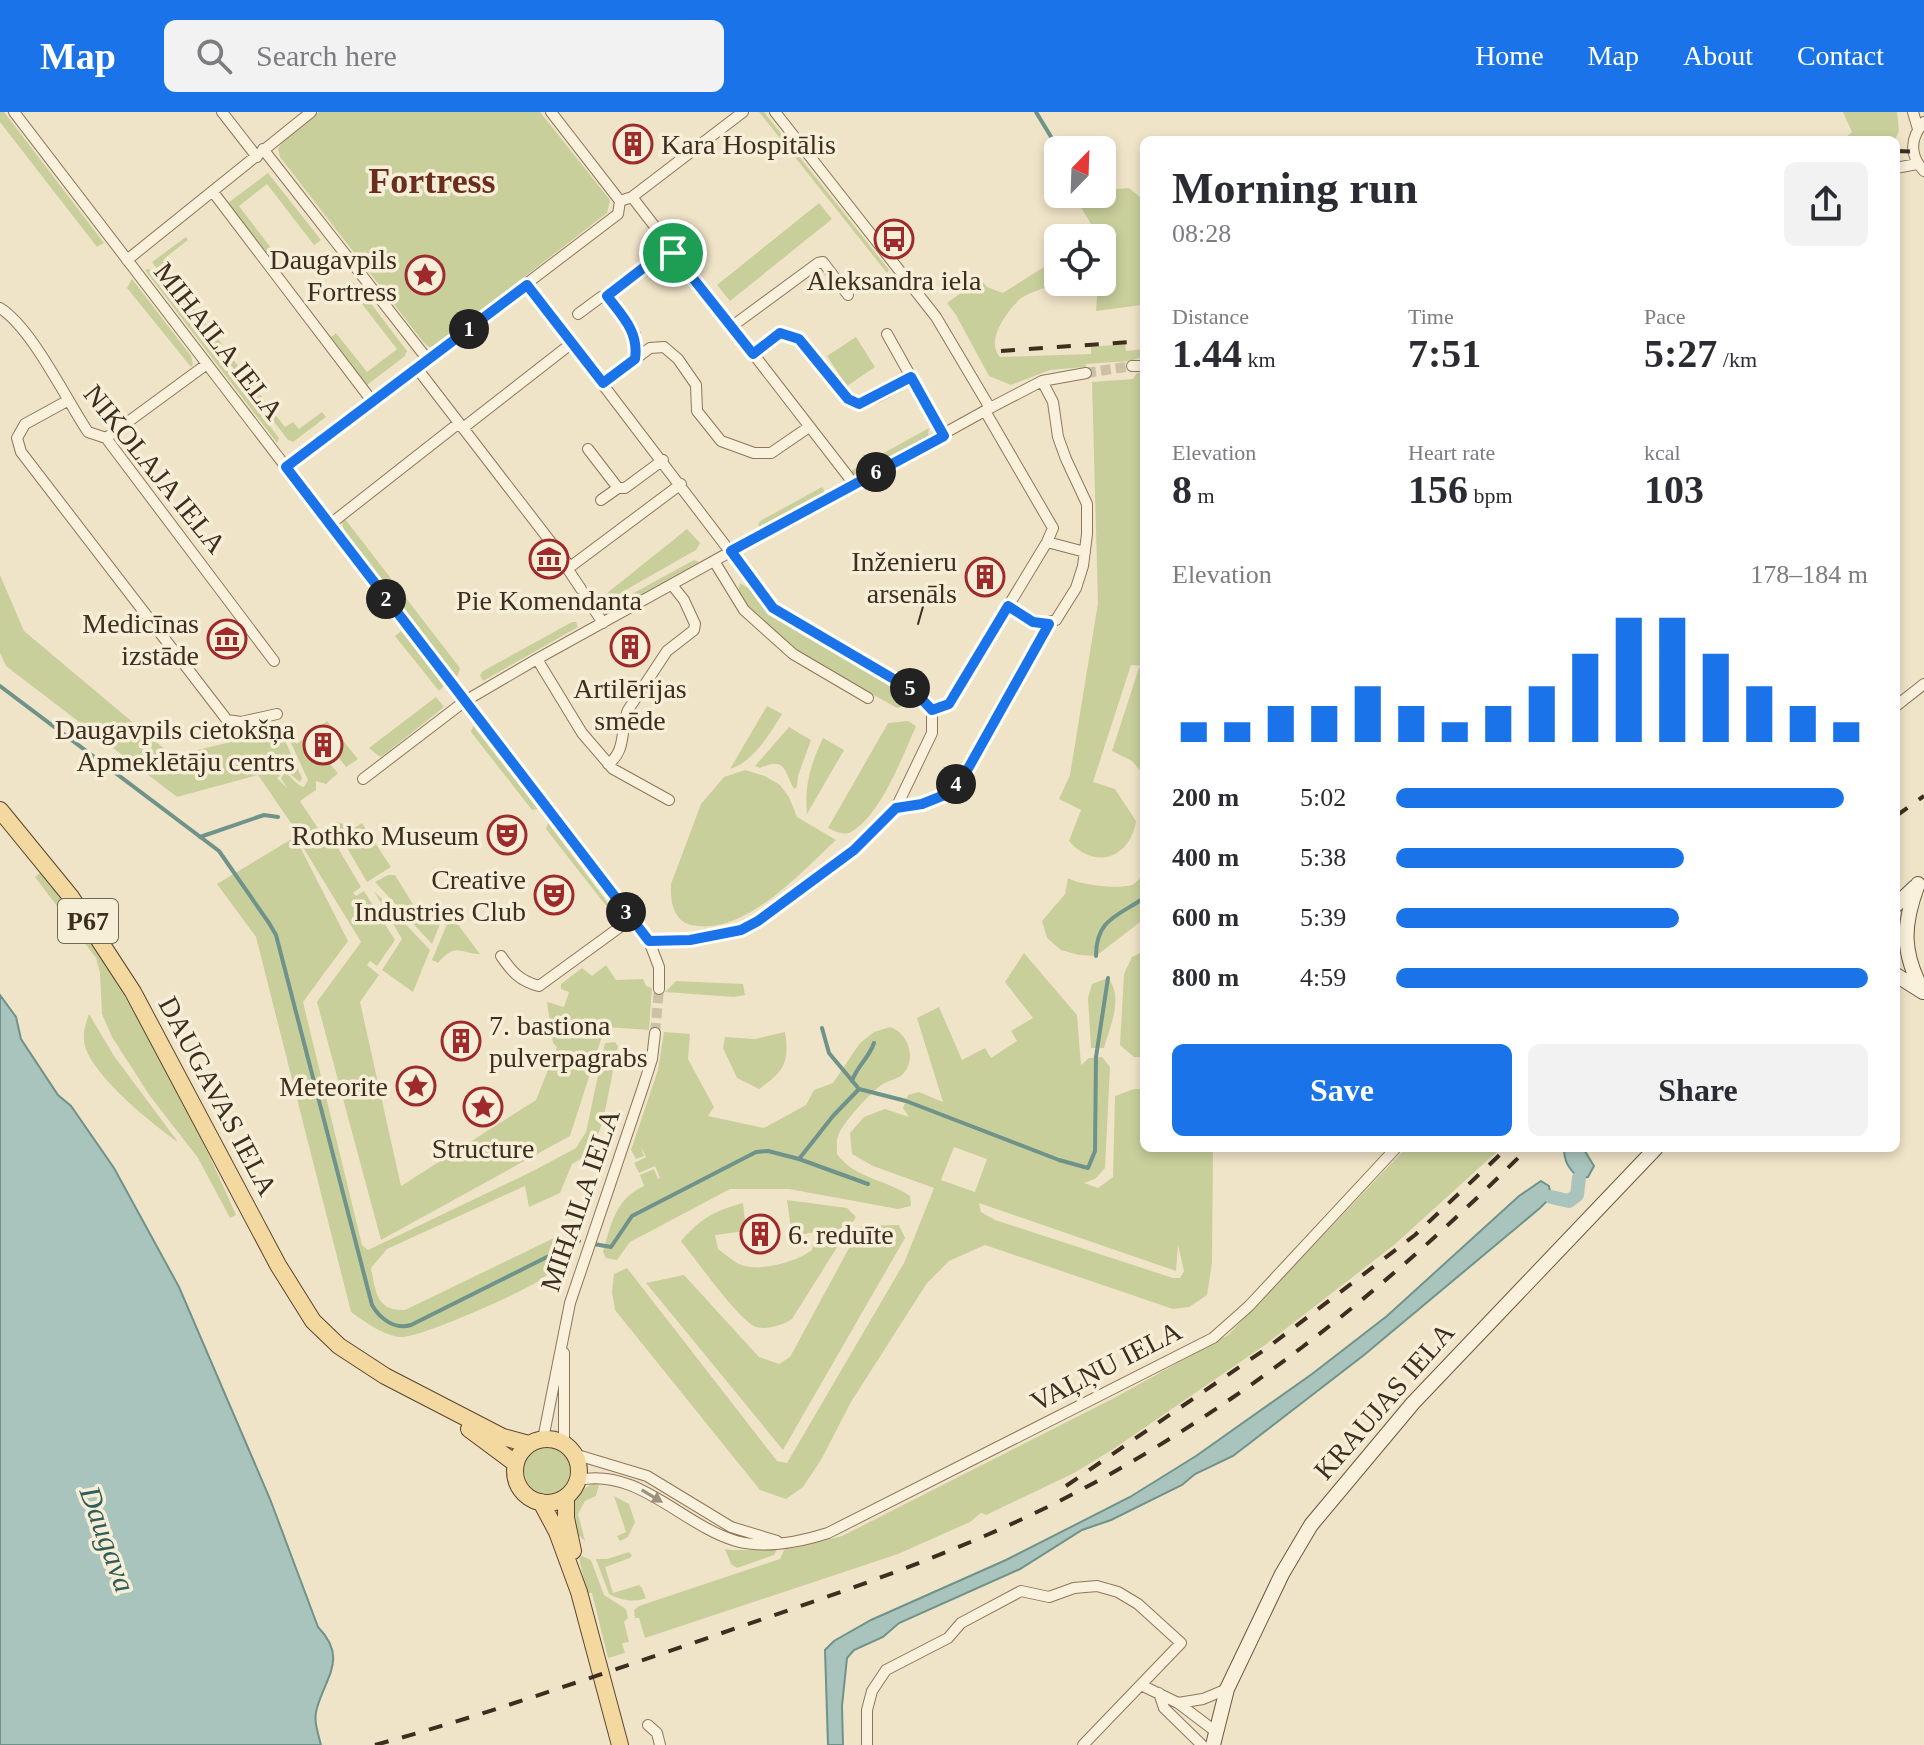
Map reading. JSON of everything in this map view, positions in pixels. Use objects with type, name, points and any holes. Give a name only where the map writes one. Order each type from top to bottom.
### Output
[{"type":"main road","name":"DAUGAVAS IELA","points":[[0,810],[71,897],[133,992],[302,1307],[339,1346],[405,1386],[516,1464]]},
{"type":"main road","name":"DAUGAVAS IELA","points":[[405,1386],[503,1437],[536,1442]]},
{"type":"main road","name":"P67","points":[[536,1442],[569,1448]]},
{"type":"main road","points":[[516,1464],[521,1453],[536,1442]]},
{"type":"main road","points":[[541,1502],[556,1502],[566,1497],[578,1480],[579,1465],[569,1448]]},
{"type":"main road","name":"P67","points":[[516,1464],[515,1476],[521,1489],[530,1498],[541,1502],[557,1532],[579,1592]]},
{"type":"main road","name":"P67","points":[[566,1497],[566,1518],[579,1592],[620,1745]]},
{"type":"street","name":"MIHAILA IELA","points":[[14,112],[649,941],[659,967],[659,989]]},
{"type":"street","points":[[222,112],[260,153],[428,360]]},
{"type":"street","points":[[127,260],[311,112]]},
{"type":"street","points":[[286,467],[618,214],[620,201],[551,112]]},
{"type":"street","points":[[620,201],[632,197],[743,112]]},
{"type":"street","points":[[775,112],[936,317],[1053,528],[949,704],[932,710]]},
{"type":"street","points":[[1900,168],[1921,167],[1913,144],[1921,126],[1913,112]]},
{"type":"street","points":[[213,192],[372,401]]},
{"type":"street","points":[[632,197],[854,484]]},
{"type":"street","points":[[578,314],[607,296],[669,248]]},
{"type":"street","points":[[731,327],[818,263],[823,262],[848,295]]},
{"type":"street","points":[[527,285],[773,608],[914,691],[932,710],[932,733],[896,808],[854,850],[758,921],[741,930],[690,940],[649,941]]},
{"type":"street","points":[[607,296],[635,334],[635,359]]},
{"type":"street","name":"NIKOLAJA IELA","points":[[0,308],[9,314],[48,366],[88,432],[106,438],[274,661]]},
{"type":"street","points":[[753,354],[780,333],[799,339],[848,399],[859,404],[911,377]]},
{"type":"street","points":[[887,334],[944,436]]},
{"type":"street","points":[[329,525],[572,343]]},
{"type":"street","points":[[603,383],[650,348],[664,347],[696,385],[697,411],[721,441],[754,453],[771,453],[809,427]]},
{"type":"street","points":[[106,438],[207,364]]},
{"type":"street","points":[[1132,366],[1140,366]]},
{"type":"street","points":[[416,367],[570,567],[569,571],[603,623]]},
{"type":"street","points":[[363,779],[465,701],[537,659],[1042,381],[1086,373]]},
{"type":"street","points":[[896,808],[922,804],[947,794],[965,774],[1049,624],[1056,620],[1076,588],[1085,552],[1087,504],[1066,459],[1058,437],[1053,402],[1042,381]]},
{"type":"street","points":[[67,401],[25,424],[17,438],[21,452],[227,720],[241,722],[277,714]]},
{"type":"street","points":[[588,449],[618,488]]},
{"type":"street","points":[[601,500],[618,488],[625,488],[663,460]]},
{"type":"street","points":[[570,567],[681,484]]},
{"type":"street","points":[[1047,542],[1085,552]]},
{"type":"street","points":[[714,561],[744,610],[793,654],[868,698]]},
{"type":"street","points":[[608,764],[617,758],[621,750],[628,710],[667,651],[694,630],[695,624],[684,600],[672,585]]},
{"type":"street","points":[[1008,606],[1033,622],[1049,624]]},
{"type":"street","points":[[537,659],[582,733],[608,764],[669,800]]},
{"type":"street","points":[[1900,703],[1924,684]]},
{"type":"street","points":[[1900,901],[1921,882]]},
{"type":"street","points":[[1921,882],[1910,905],[1906,927],[1907,954],[1924,993]]},
{"type":"street","points":[[501,956],[516,976],[539,986],[631,919]]},
{"type":"street","points":[[1900,978],[1924,993]]},
{"type":"street","points":[[1900,991],[1924,993]]},
{"type":"street","name":"MIHAILA IELA","points":[[536,1442],[549,1423],[563,1335],[577,1281],[652,1059],[655,1033]]},
{"type":"street","name":"VAĻŅU IELA","points":[[578,1480],[601,1478],[632,1486],[703,1527],[739,1541],[757,1544],[812,1538],[847,1524],[1213,1338],[1249,1306],[1392,1152]]},
{"type":"street","name":"KRAUJAS IELA","points":[[1141,1685],[1178,1703],[1214,1738],[1227,1689],[1282,1574],[1311,1525],[1431,1383],[1652,1152]]},
{"type":"street","name":"MIHAILA IELA","points":[[563,1335],[569,1448]]},
{"type":"street","name":"VAĻŅU IELA","points":[[569,1448],[647,1476],[731,1527],[781,1542]]},
{"type":"street","points":[[867,1745],[867,1710],[872,1691],[886,1670],[948,1638],[961,1623],[1021,1591],[1049,1597],[1074,1588],[1097,1586],[1118,1592],[1138,1604],[1181,1643],[1083,1745]]},
{"type":"street","points":[[1178,1703],[1203,1699],[1227,1689]]},
{"type":"street","points":[[1159,1693],[1164,1708],[1202,1745]]},
{"type":"street","points":[[648,1725],[657,1733],[660,1745]]},
{"type":"green space","points":[[0,112],[4,112],[104,243],[97,247],[0,122]]},
{"type":"green space","points":[[319,112],[540,112],[610,200],[607,213],[435,346],[429,347],[280,157],[278,149],[282,142]]},
{"type":"green space","points":[[759,112],[764,112],[889,270],[887,273]]},
{"type":"green space","points":[[1843,112],[1897,112],[1899,131],[1897,136],[1848,136],[1852,132]]},
{"type":"green space","points":[[268,173],[321,240],[314,245],[267,184],[239,206],[274,252],[268,256],[228,203]]},
{"type":"green space","points":[[1129,188],[1140,197],[1140,305],[1096,311],[1097,296],[1116,296],[1116,224],[1091,224],[1081,208],[1116,208],[1116,189]]},
{"type":"green space","points":[[819,203],[832,219],[730,301],[717,285]]},
{"type":"green space","points":[[186,237],[188,240],[166,257],[172,265],[165,271],[222,344],[217,348],[152,262]]},
{"type":"green space","points":[[1044,267],[1044,288],[1020,299],[1000,326],[995,343],[1000,357],[1091,354],[1091,347],[1125,344],[1126,351],[1140,349],[1140,358],[1050,370],[1011,385],[989,376],[947,303],[980,279],[987,287],[1003,293]]},
{"type":"green space","points":[[149,269],[279,438],[277,443],[145,270]]},
{"type":"green space","points":[[132,279],[191,356],[191,367],[127,288]]},
{"type":"green space","points":[[353,282],[365,304],[369,301],[407,351],[405,356],[367,385],[331,337],[336,333],[367,372],[397,349],[348,286]]},
{"type":"green space","points":[[856,337],[875,367],[847,386],[827,356]]},
{"type":"green space","points":[[228,353],[285,427],[293,422],[299,429],[322,412],[326,417],[293,442],[288,440],[224,356]]},
{"type":"green space","points":[[1140,373],[1140,666],[1131,665],[1093,782],[1115,789],[1136,821],[1127,844],[1110,856],[1100,858],[1079,850],[1069,841],[1081,810],[1059,799],[1070,775],[1098,603],[1092,382],[1133,379]]},
{"type":"green space","points":[[929,428],[928,435],[923,439],[857,475],[849,472]]},
{"type":"green space","points":[[822,487],[825,492],[761,528],[758,525],[760,521]]},
{"type":"green space","points":[[345,519],[460,668],[456,677],[344,531],[342,522]]},
{"type":"green space","points":[[687,529],[700,543],[696,550],[601,604],[596,602]]},
{"type":"green space","points":[[694,560],[699,562],[616,608],[619,601]]},
{"type":"green space","points":[[0,575],[24,631],[173,756],[280,730],[302,778],[300,782],[285,770],[277,778],[287,788],[281,778],[285,773],[304,787],[308,780],[285,730],[297,744],[327,721],[358,759],[346,767],[335,753],[342,747],[324,727],[304,745],[321,766],[328,762],[338,773],[326,784],[316,781],[316,790],[300,801],[321,833],[337,822],[354,828],[362,823],[391,867],[367,882],[346,846],[342,844],[338,848],[361,887],[353,893],[356,896],[364,891],[395,940],[377,966],[370,961],[367,965],[379,975],[360,1002],[401,1186],[536,1100],[557,1047],[553,1043],[547,1002],[564,1007],[569,992],[561,989],[561,984],[582,968],[592,976],[606,965],[616,980],[643,979],[646,986],[652,988],[649,1030],[605,1027],[570,1136],[381,1240],[317,1002],[361,942],[301,844],[304,842],[258,775],[177,797],[6,666],[0,653]]},
{"type":"green space","points":[[740,583],[751,590],[772,615],[902,693],[910,700],[907,705],[897,708],[789,645],[753,612],[738,592]]},
{"type":"green space","points":[[576,622],[578,627],[483,681],[480,675],[483,671]]},
{"type":"green space","points":[[401,631],[444,686],[439,691],[395,636]]},
{"type":"green space","points":[[1140,668],[1140,770],[1132,761],[1112,751]]},
{"type":"green space","points":[[436,697],[444,707],[385,754],[380,757],[369,748]]},
{"type":"green space","points":[[767,706],[782,714],[753,754],[730,769]]},
{"type":"green space","points":[[908,721],[916,726],[890,784],[872,813],[851,832],[839,833],[828,828],[888,723]]},
{"type":"green space","points":[[473,726],[538,809],[532,810],[471,732]]},
{"type":"green space","points":[[789,727],[811,740],[794,789],[780,765],[755,766]]},
{"type":"green space","points":[[823,738],[844,750],[807,814],[809,775]]},
{"type":"green space","points":[[745,770],[780,785],[797,817],[836,840],[788,885],[751,912],[711,926],[685,923],[676,914],[672,903],[671,884],[701,804],[724,777]]},
{"type":"green space","points":[[548,823],[613,910],[611,912],[546,829]]},
{"type":"green space","points":[[295,837],[348,941],[303,1002],[362,1245],[368,1250],[576,1148],[586,1132],[605,1043],[615,1042],[618,1046],[603,1121],[591,1153],[572,1164],[560,1193],[529,1207],[525,1186],[387,1249],[371,1268],[376,1292],[383,1303],[405,1310],[556,1237],[564,1242],[554,1267],[543,1278],[517,1293],[411,1336],[388,1334],[351,1312],[256,937],[217,884]]},
{"type":"green space","points":[[41,872],[97,953],[149,1038],[195,1126],[236,1215],[230,1218],[198,1158],[150,1096],[112,1037],[102,1014],[96,958],[35,877]]},
{"type":"green space","points":[[395,875],[419,914],[430,912],[440,924],[432,944],[375,882]]},
{"type":"green space","points":[[1068,878],[1111,887],[1134,884],[1140,878],[1140,922],[1096,956],[1061,950],[1047,938],[1042,921],[1065,894]]},
{"type":"green space","points":[[374,891],[430,950],[413,992],[382,970],[402,939]]},
{"type":"green space","points":[[450,917],[480,954],[458,950],[438,963],[432,960]]},
{"type":"green space","points":[[1024,953],[1077,1015],[1081,1065],[1089,1058],[1102,1057],[1110,1067],[1105,1168],[1095,1179],[1084,1183],[1098,1188],[1113,1177],[1115,1096],[1134,1089],[1140,1089],[1140,1152],[1213,1152],[1212,1263],[1207,1295],[1189,1307],[1173,1309],[985,1245],[949,1261],[927,1283],[851,1402],[803,1487],[786,1499],[760,1490],[615,1310],[612,1292],[614,1274],[627,1268],[777,1461],[787,1463],[904,1263],[934,1188],[873,1166],[852,1154],[850,1133],[864,1117],[885,1109],[909,1117],[903,1108],[908,1095],[919,1092],[943,1102],[917,1018],[939,1007],[962,1060],[985,1048],[991,1058],[1017,1041],[1011,1031],[1033,1018],[1005,982]],"holes":[[[954,1147],[987,1159],[975,1192],[941,1180]],[[979,1203],[1176,1271],[1178,1245],[1184,1271],[1180,1278],[1173,1278],[995,1220],[981,1212]]]},
{"type":"green space","points":[[1140,953],[1140,1057],[1134,1057],[1120,1045],[1124,974],[1132,957]]},
{"type":"green space","points":[[1108,978],[1115,994],[1112,1021],[1104,1048],[1091,1048],[1088,998],[1092,984]]},
{"type":"green space","points":[[676,981],[743,984],[745,995],[734,997],[665,992]]},
{"type":"green space","points":[[89,1014],[114,1056],[178,1142],[122,1096],[96,1066],[84,1040]]},
{"type":"green space","points":[[890,1027],[901,1034],[908,1046],[908,1067],[902,1075],[878,1088],[851,1116],[838,1136],[837,1154],[853,1169],[910,1196],[911,1206],[898,1209],[789,1189],[730,1189],[630,1242],[617,1260],[606,1258],[603,1252],[612,1222],[627,1197],[644,1186],[640,1175],[654,1169],[660,1178],[655,1166],[639,1173],[634,1163],[646,1157],[641,1147],[644,1156],[636,1159],[631,1150],[658,1070],[664,1032],[690,1034],[688,1059],[714,1107],[708,1116],[764,1128],[806,1105],[814,1090],[833,1083],[860,1043],[874,1032]]},
{"type":"green space","points":[[785,1032],[786,1059],[774,1077],[759,1089],[737,1078],[723,1048],[725,1037],[755,1039]]},
{"type":"green space","points":[[1402,1152],[1497,1152],[1394,1245],[1265,1345],[1074,1473],[986,1515],[981,1513],[970,1522],[898,1554],[645,1638],[639,1618],[635,1618],[634,1610],[639,1606],[780,1559],[784,1550],[842,1536],[1116,1397],[1228,1335]]},
{"type":"green space","points":[[787,1200],[847,1208],[856,1217],[792,1319],[775,1326],[756,1327],[729,1302],[681,1241],[709,1216],[743,1203],[746,1231],[715,1235],[718,1249],[747,1266],[766,1267],[797,1259],[812,1250],[816,1232],[792,1236]]},
{"type":"green space","points":[[899,1225],[905,1238],[783,1450],[646,1283],[684,1275],[759,1357],[779,1364],[790,1357],[861,1226]]},
{"type":"green space","points":[[547,1448],[563,1455],[570,1471],[563,1487],[547,1494],[531,1487],[524,1471],[531,1455]]},
{"type":"green space","points":[[594,1483],[599,1485],[596,1496],[585,1501],[578,1514],[585,1541],[574,1531],[572,1504],[585,1488]]},
{"type":"green space","points":[[614,1496],[629,1504],[635,1522],[628,1537],[620,1541],[617,1536],[626,1532]]},
{"type":"green space","points":[[725,1549],[777,1550],[774,1555],[737,1568],[731,1564]]},
{"type":"green space","points":[[629,1552],[632,1555],[630,1558],[605,1567],[613,1593],[639,1585],[646,1598],[641,1600],[627,1600],[609,1594],[596,1559]]},
{"type":"green space","points":[[582,1556],[591,1560],[604,1595],[626,1609],[628,1618],[624,1622],[629,1642],[622,1643],[625,1653],[608,1658],[592,1593],[587,1593],[579,1558]]},
{"type":"water","name":"Daugava","points":[[0,995],[16,1017],[21,1039],[58,1095],[71,1106],[114,1168],[179,1287],[270,1499],[318,1627],[332,1648],[332,1667],[316,1713],[321,1745],[0,1745]]},
{"type":"water","points":[[1565,1152],[1585,1152],[1594,1166],[1588,1177],[1579,1178],[1566,1161]]},
{"type":"water","points":[[1541,1181],[1549,1186],[1551,1197],[1540,1208],[1364,1355],[1233,1456],[1111,1520],[1082,1530],[1020,1569],[899,1623],[883,1637],[854,1650],[847,1658],[842,1706],[843,1745],[828,1745],[825,1650],[834,1641],[871,1620],[1006,1560],[1130,1497],[1196,1456],[1312,1374],[1387,1316],[1519,1196]]},
{"type":"waterway","points":[[1036,112],[1051,136]]},
{"type":"waterway","points":[[0,686],[219,851],[269,923],[276,935],[372,1305],[379,1315],[394,1325],[411,1325],[579,1241]]},
{"type":"waterway","points":[[200,837],[264,815],[278,817]]},
{"type":"waterway","points":[[1096,956],[1104,926],[1140,901]]},
{"type":"waterway","points":[[594,1244],[611,1247],[632,1216],[756,1152],[768,1151],[799,1159],[859,1089],[906,1101],[1059,1160],[1088,1168],[1095,1151],[1096,1057],[1108,978]]},
{"type":"waterway","points":[[822,1028],[829,1053],[859,1089]]},
{"type":"waterway","points":[[852,1081],[874,1043]]},
{"type":"waterway","points":[[799,1159],[868,1184]]},
{"type":"waterway","points":[[1551,1197],[1569,1201],[1577,1195],[1579,1178]]},
{"type":"tunnel","points":[[1086,373],[1132,366]]},
{"type":"tunnel","points":[[655,1033],[659,989]]},
{"type":"tram line","points":[[918,624],[928,589]]},
{"type":"railway","points":[[1900,151],[1924,152]]},
{"type":"railway","points":[[1001,351],[1140,341]]},
{"type":"railway","points":[[1900,813],[1924,796]]},
{"type":"railway","points":[[1066,1486],[1267,1348],[1415,1235],[1503,1152]]},
{"type":"railway","points":[[375,1745],[534,1697],[856,1587],[978,1539],[1088,1486],[1157,1447],[1289,1357],[1413,1256],[1524,1152]]},
{"type":"place","name":"Kara Hospitālis","points":[[633,144]]},
{"type":"place","name":"Aleksandra iela","points":[[894,239]]},
{"type":"place","name":"Daugavpils Fortress","points":[[425,275]]},
{"type":"place","name":"Pie Komendanta","points":[[549,559]]},
{"type":"place","name":"Inženieru arsenāls","points":[[985,577]]},
{"type":"place","name":"Medicīnas izstāde","points":[[227,639]]},
{"type":"place","name":"Artilērijas smēde","points":[[630,647]]},
{"type":"place","name":"Daugavpils cietokšņa Apmeklētāju centrs","points":[[323,745]]},
{"type":"place","name":"Rothko Museum","points":[[507,835]]},
{"type":"place","name":"Creative Industries Club","points":[[554,895]]},
{"type":"place","name":"7. bastiona pulverpagrabs","points":[[461,1041]]},
{"type":"place","name":"Meteorite","points":[[416,1086]]},
{"type":"place","name":"Structure","points":[[483,1107]]},
{"type":"place","name":"6. reduīte","points":[[760,1234]]},
{"type":"district","name":"Fortress","points":[[432,181]]},
{"type":"route","points":[[669,248],[673,253],[753,354],[780,333],[799,339],[848,399],[859,404],[911,377],[944,436],[731,551],[773,608],[914,691],[932,710],[949,704],[1008,606],[1033,622],[1049,624],[965,774],[947,794],[922,804],[896,808],[854,850],[758,921],[741,930],[690,940],[649,941],[286,467],[527,285],[603,383],[635,359],[637,346],[635,334],[607,296],[669,248]]}]
